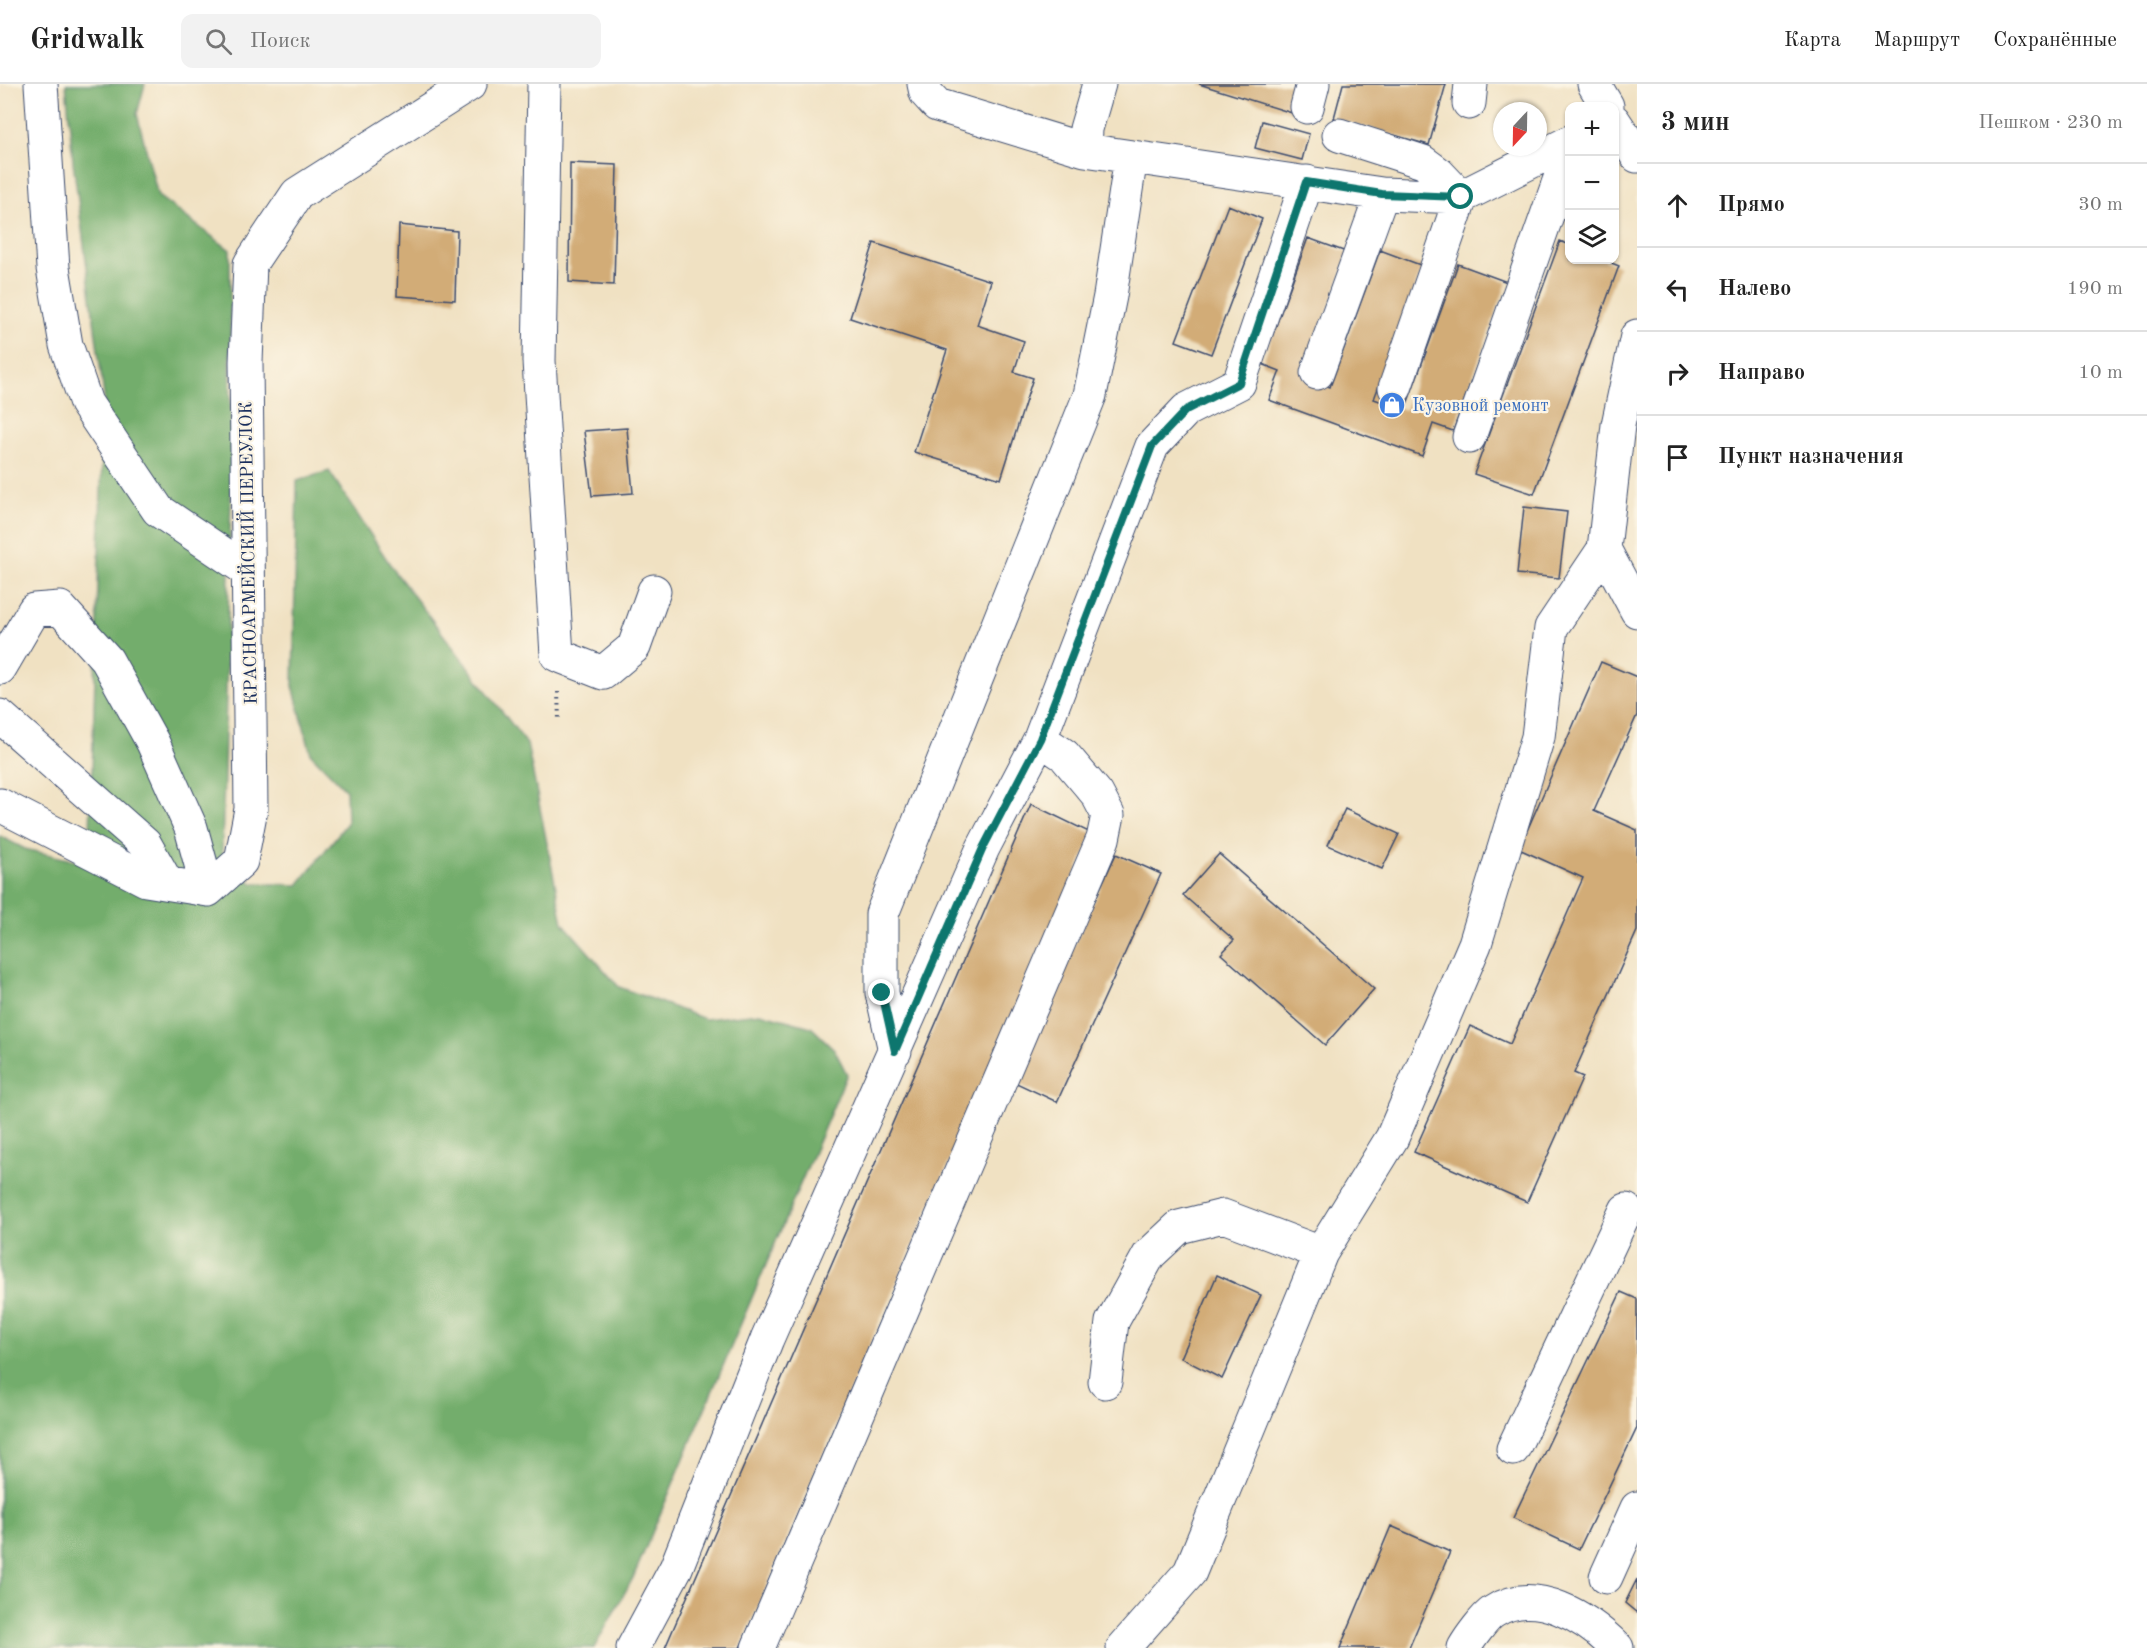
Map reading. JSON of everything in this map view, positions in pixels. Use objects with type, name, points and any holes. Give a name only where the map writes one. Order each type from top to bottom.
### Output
[{"type":"street","points":[[41,84],[53,268],[66,345],[86,403],[158,510],[247,570]]},
{"type":"street","name":"КРАСНОАРМЕЙСКИЙ ПЕРЕУЛОК","points":[[208,890],[241,861],[251,809],[246,362],[250,264],[297,194],[470,84]]},
{"type":"street","points":[[544,84],[539,361],[557,655],[603,673],[634,647],[654,591]]},
{"type":"street","points":[[924,84],[926,93],[937,105],[1085,150],[1382,194],[1461,197],[1565,144]]},
{"type":"street","points":[[1085,150],[1086,129],[1099,84]]},
{"type":"street","points":[[1594,84],[1605,102]]},
{"type":"street","points":[[1619,128],[1636,154]]},
{"type":"street","points":[[1339,135],[1423,162],[1438,172],[1461,197]]},
{"type":"street","points":[[1469,437],[1567,156]]},
{"type":"street","points":[[895,1051],[882,993],[882,915],[1090,395],[1110,296],[1131,157]]},
{"type":"street","points":[[633,1648],[676,1568],[767,1339],[983,848],[1040,739],[1152,446],[1186,410],[1239,383],[1306,182]]},
{"type":"street","points":[[1317,373],[1382,194]]},
{"type":"street","points":[[1395,388],[1461,197]]},
{"type":"street","points":[[1123,1648],[1190,1572],[1321,1253],[1392,1138],[1475,944],[1538,737],[1551,628],[1604,549],[1618,425],[1637,336]]},
{"type":"street","points":[[1604,549],[1637,611]]},
{"type":"street","points":[[0,668],[34,610],[60,608],[107,660],[153,743],[191,828],[208,890],[146,880],[0,805]]},
{"type":"street","points":[[0,716],[145,844],[167,884]]},
{"type":"street","points":[[758,1648],[1103,840],[1108,814],[1097,794],[1064,755],[1040,739]]},
{"type":"street","points":[[1513,1449],[1633,1205]]},
{"type":"street","points":[[1105,1382],[1112,1322],[1149,1255],[1179,1227],[1223,1216],[1321,1253]]},
{"type":"street","points":[[1606,1577],[1637,1508]]},
{"type":"street","points":[[1464,1648],[1492,1612],[1515,1603],[1540,1602],[1569,1612],[1599,1630],[1617,1648]]},
{"type":"green space","points":[[66,84],[145,84],[137,114],[158,196],[230,250],[231,498],[222,852],[252,883],[298,885],[347,823],[346,790],[311,754],[293,686],[297,481],[329,471],[393,569],[527,744],[563,923],[619,987],[705,1019],[760,1013],[811,1027],[834,1049],[847,1074],[633,1578],[594,1648],[0,1648],[0,836],[25,849],[89,864],[104,396],[73,162]]},
{"type":"building","points":[[1199,84],[1300,84],[1292,113]]},
{"type":"building","points":[[1343,84],[1446,84],[1429,145],[1334,118]]},
{"type":"building","points":[[1262,121],[1309,134],[1302,160],[1255,148]]},
{"type":"building","points":[[570,163],[617,165],[614,285],[569,282]]},
{"type":"building","points":[[1228,205],[1262,219],[1211,354],[1176,341]]},
{"type":"building","points":[[399,225],[457,231],[455,300],[397,296]]},
{"type":"building","points":[[1308,238],[1349,253],[1303,377],[1330,387],[1380,250],[1423,266],[1374,399],[1405,410],[1458,264],[1507,282],[1453,431],[1433,424],[1422,456],[1269,400],[1280,371],[1262,364]]},
{"type":"building","points":[[1560,241],[1565,243],[1565,264],[1614,264],[1619,266],[1534,494],[1474,474]]},
{"type":"building","points":[[874,243],[991,281],[977,325],[1024,341],[1014,372],[1033,378],[1001,479],[914,452],[947,350],[850,318]]},
{"type":"building","points":[[627,428],[633,493],[592,496],[584,431]]},
{"type":"building","points":[[1524,507],[1567,512],[1559,578],[1517,574]]},
{"type":"building","points":[[1601,662],[1637,677],[1637,715],[1594,811],[1637,830],[1637,931],[1574,1073],[1583,1077],[1527,1202],[1414,1152],[1470,1026],[1510,1044],[1583,878],[1519,849]]},
{"type":"building","points":[[1031,804],[1093,834],[876,1329],[740,1648],[665,1648]]},
{"type":"building","points":[[1345,809],[1399,834],[1382,869],[1328,845]]},
{"type":"building","points":[[1116,854],[1161,874],[1057,1102],[1012,1081]]},
{"type":"building","points":[[1219,854],[1374,989],[1325,1045],[1221,954],[1234,940],[1183,895]]},
{"type":"building","points":[[1217,1275],[1261,1295],[1222,1379],[1181,1358]]},
{"type":"building","points":[[1621,1292],[1637,1299],[1637,1428],[1579,1549],[1513,1518]]},
{"type":"building","points":[[1391,1526],[1450,1552],[1409,1648],[1340,1648]]},
{"type":"building","points":[[1637,1579],[1637,1613],[1625,1603]]},
{"type":"place","name":"Кузовной ремонт","points":[[1392,405]]},
{"type":"route","points":[[882,993],[895,1051],[983,848],[1040,739],[1152,446],[1186,410],[1239,383],[1306,182],[1382,194],[1461,197]]}]
